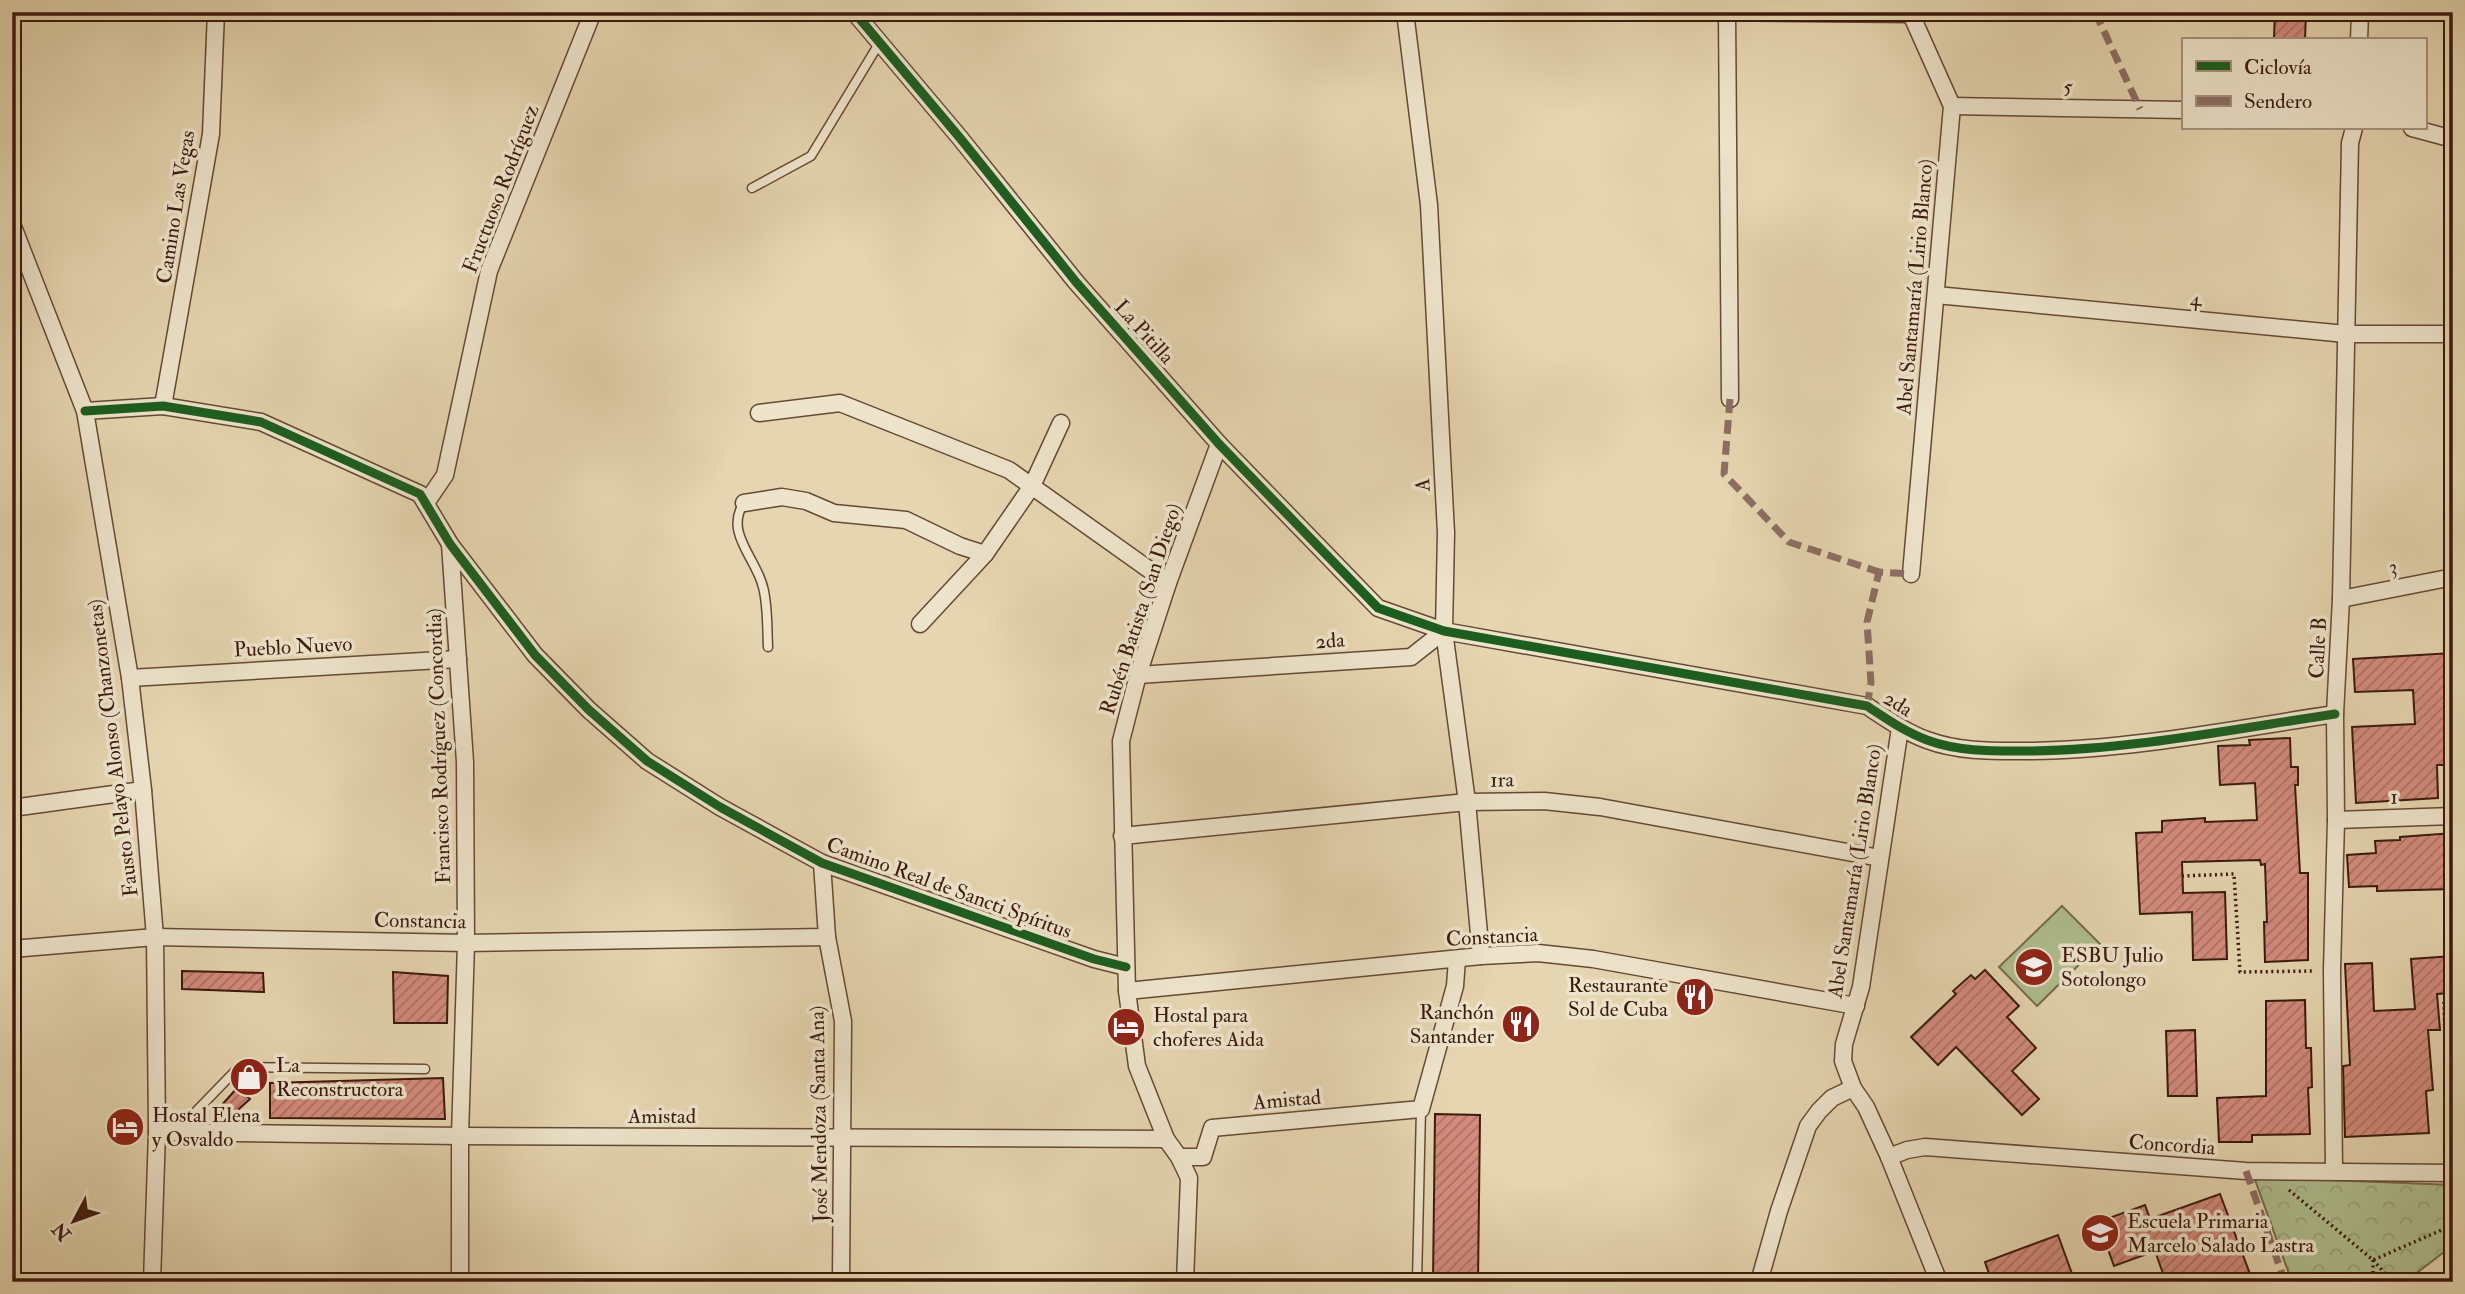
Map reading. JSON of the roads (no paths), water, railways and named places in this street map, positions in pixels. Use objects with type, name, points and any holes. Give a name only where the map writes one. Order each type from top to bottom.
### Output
[{"type":"street","name":"Camino Las Vegas","points":[[163,406],[211,134],[216,12]]},
{"type":"street","name":"Fructuoso Rodríguez","points":[[426,503],[445,475],[489,271],[593,12]]},
{"type":"street","name":"La Pitilla","points":[[854,12],[1076,282],[1219,444],[1378,608],[1444,631]]},
{"type":"street","name":"A","points":[[1405,12],[1429,205],[1446,533],[1444,631],[1467,802],[1481,956]]},
{"type":"street","points":[[1709,12],[1910,13]]},
{"type":"street","points":[[2359,38],[2360,12]]},
{"type":"street","points":[[1727,13],[1730,398]]},
{"type":"street","name":"Abel Santamaría (Lirio Blanco)","points":[[1910,13],[1952,106],[1911,574]]},
{"type":"street","name":"5","points":[[1952,106],[2182,110]]},
{"type":"street","name":"Calle B","points":[[2334,1170],[2332,970],[2336,820],[2335,714],[2341,598],[2350,143],[2353,130]]},
{"type":"street","points":[[2419,130],[2453,139]]},
{"type":"street","name":"Fausto Pelayo Alonso (Chanzonetas)","points":[[12,225],[85,411],[130,678],[143,790],[155,937],[157,1132],[152,1282]]},
{"type":"street","name":"4","points":[[1936,295],[2346,334],[2453,334]]},
{"type":"street","points":[[759,413],[840,403],[1009,470],[1168,583]]},
{"type":"street","name":"Camino Real de Sancti Spíritus","points":[[85,411],[163,406],[261,422],[420,494],[450,544],[535,655],[589,710],[647,761],[720,807],[822,863],[1082,955],[1126,967]]},
{"type":"street","points":[[920,624],[985,554],[1032,486],[1061,423]]},
{"type":"street","name":"Rubén Batista (San Diego)","points":[[1185,1282],[1189,1178],[1166,1139],[1137,1066],[1127,991],[1121,741],[1138,675],[1168,583],[1219,444]]},
{"type":"street","points":[[744,503],[782,497],[806,501],[834,513],[906,520],[960,546],[985,554]]},
{"type":"street","name":"Francisco Rodríguez (Concordia)","points":[[450,544],[465,762],[466,943],[460,1136],[460,1282]]},
{"type":"street","name":"3","points":[[2341,598],[2453,577]]},
{"type":"street","name":"2da","points":[[1138,675],[1411,657],[1444,631],[1867,706],[1900,728],[1929,740],[1986,751],[2060,750],[2140,743],[2335,714]]},
{"type":"street","name":"Pueblo Nuevo","points":[[130,678],[458,659]]},
{"type":"street","name":"Abel Santamaría (Lirio Blanco)","points":[[1900,728],[1861,987],[1844,1044],[1843,1061],[1853,1087],[1866,1107],[1889,1157],[1940,1282]]},
{"type":"street","points":[[12,808],[143,790]]},
{"type":"street","name":"1ra","points":[[1122,836],[1467,802],[1544,801],[1600,807],[1880,858]]},
{"type":"street","name":"1","points":[[2336,820],[2453,816]]},
{"type":"street","name":"José Mendoza (Santa Ana)","points":[[822,863],[827,937],[843,1021],[841,1282]]},
{"type":"street","name":"Constancia","points":[[12,949],[155,937],[466,943],[827,937]]},
{"type":"street","name":"Constancia","points":[[1127,991],[1481,956],[1538,953],[1593,959],[1856,1006]]},
{"type":"street","points":[[1420,1109],[1455,986],[1457,959]]},
{"type":"street","points":[[1759,1282],[1779,1211],[1808,1126],[1832,1098],[1853,1087]]},
{"type":"street","name":"Amistad","points":[[1179,1157],[1203,1157],[1212,1128],[1420,1109]]},
{"type":"street","name":"Amistad","points":[[157,1132],[1166,1139]]},
{"type":"street","name":"Concordia","points":[[1889,1157],[1925,1147],[2246,1171],[2451,1173]]},
{"type":"lane","points":[[752,188],[811,156],[880,42]]},
{"type":"lane","points":[[744,503],[736,514],[737,531],[764,588],[768,647]]},
{"type":"lane","points":[[176,1132],[239,1067],[425,1069]]},
{"type":"lane","points":[[1417,1282],[1420,1109]]},
{"type":"place","name":"ESBU Julio Sotolongo","points":[[2034,967]]},
{"type":"place","name":"Restaurante Sol de Cuba","points":[[1695,997]]},
{"type":"place","name":"Ranchón Santander","points":[[1521,1024]]},
{"type":"place","name":"Hostal para choferes Aida","points":[[1126,1027]]},
{"type":"place","name":"La Reconstructora","points":[[249,1077]]},
{"type":"place","name":"Hostal Elena y Osvaldo","points":[[125,1127]]},
{"type":"place","name":"Escuela Primaria Marcelo Salado Lastra","points":[[2100,1233]]}]
